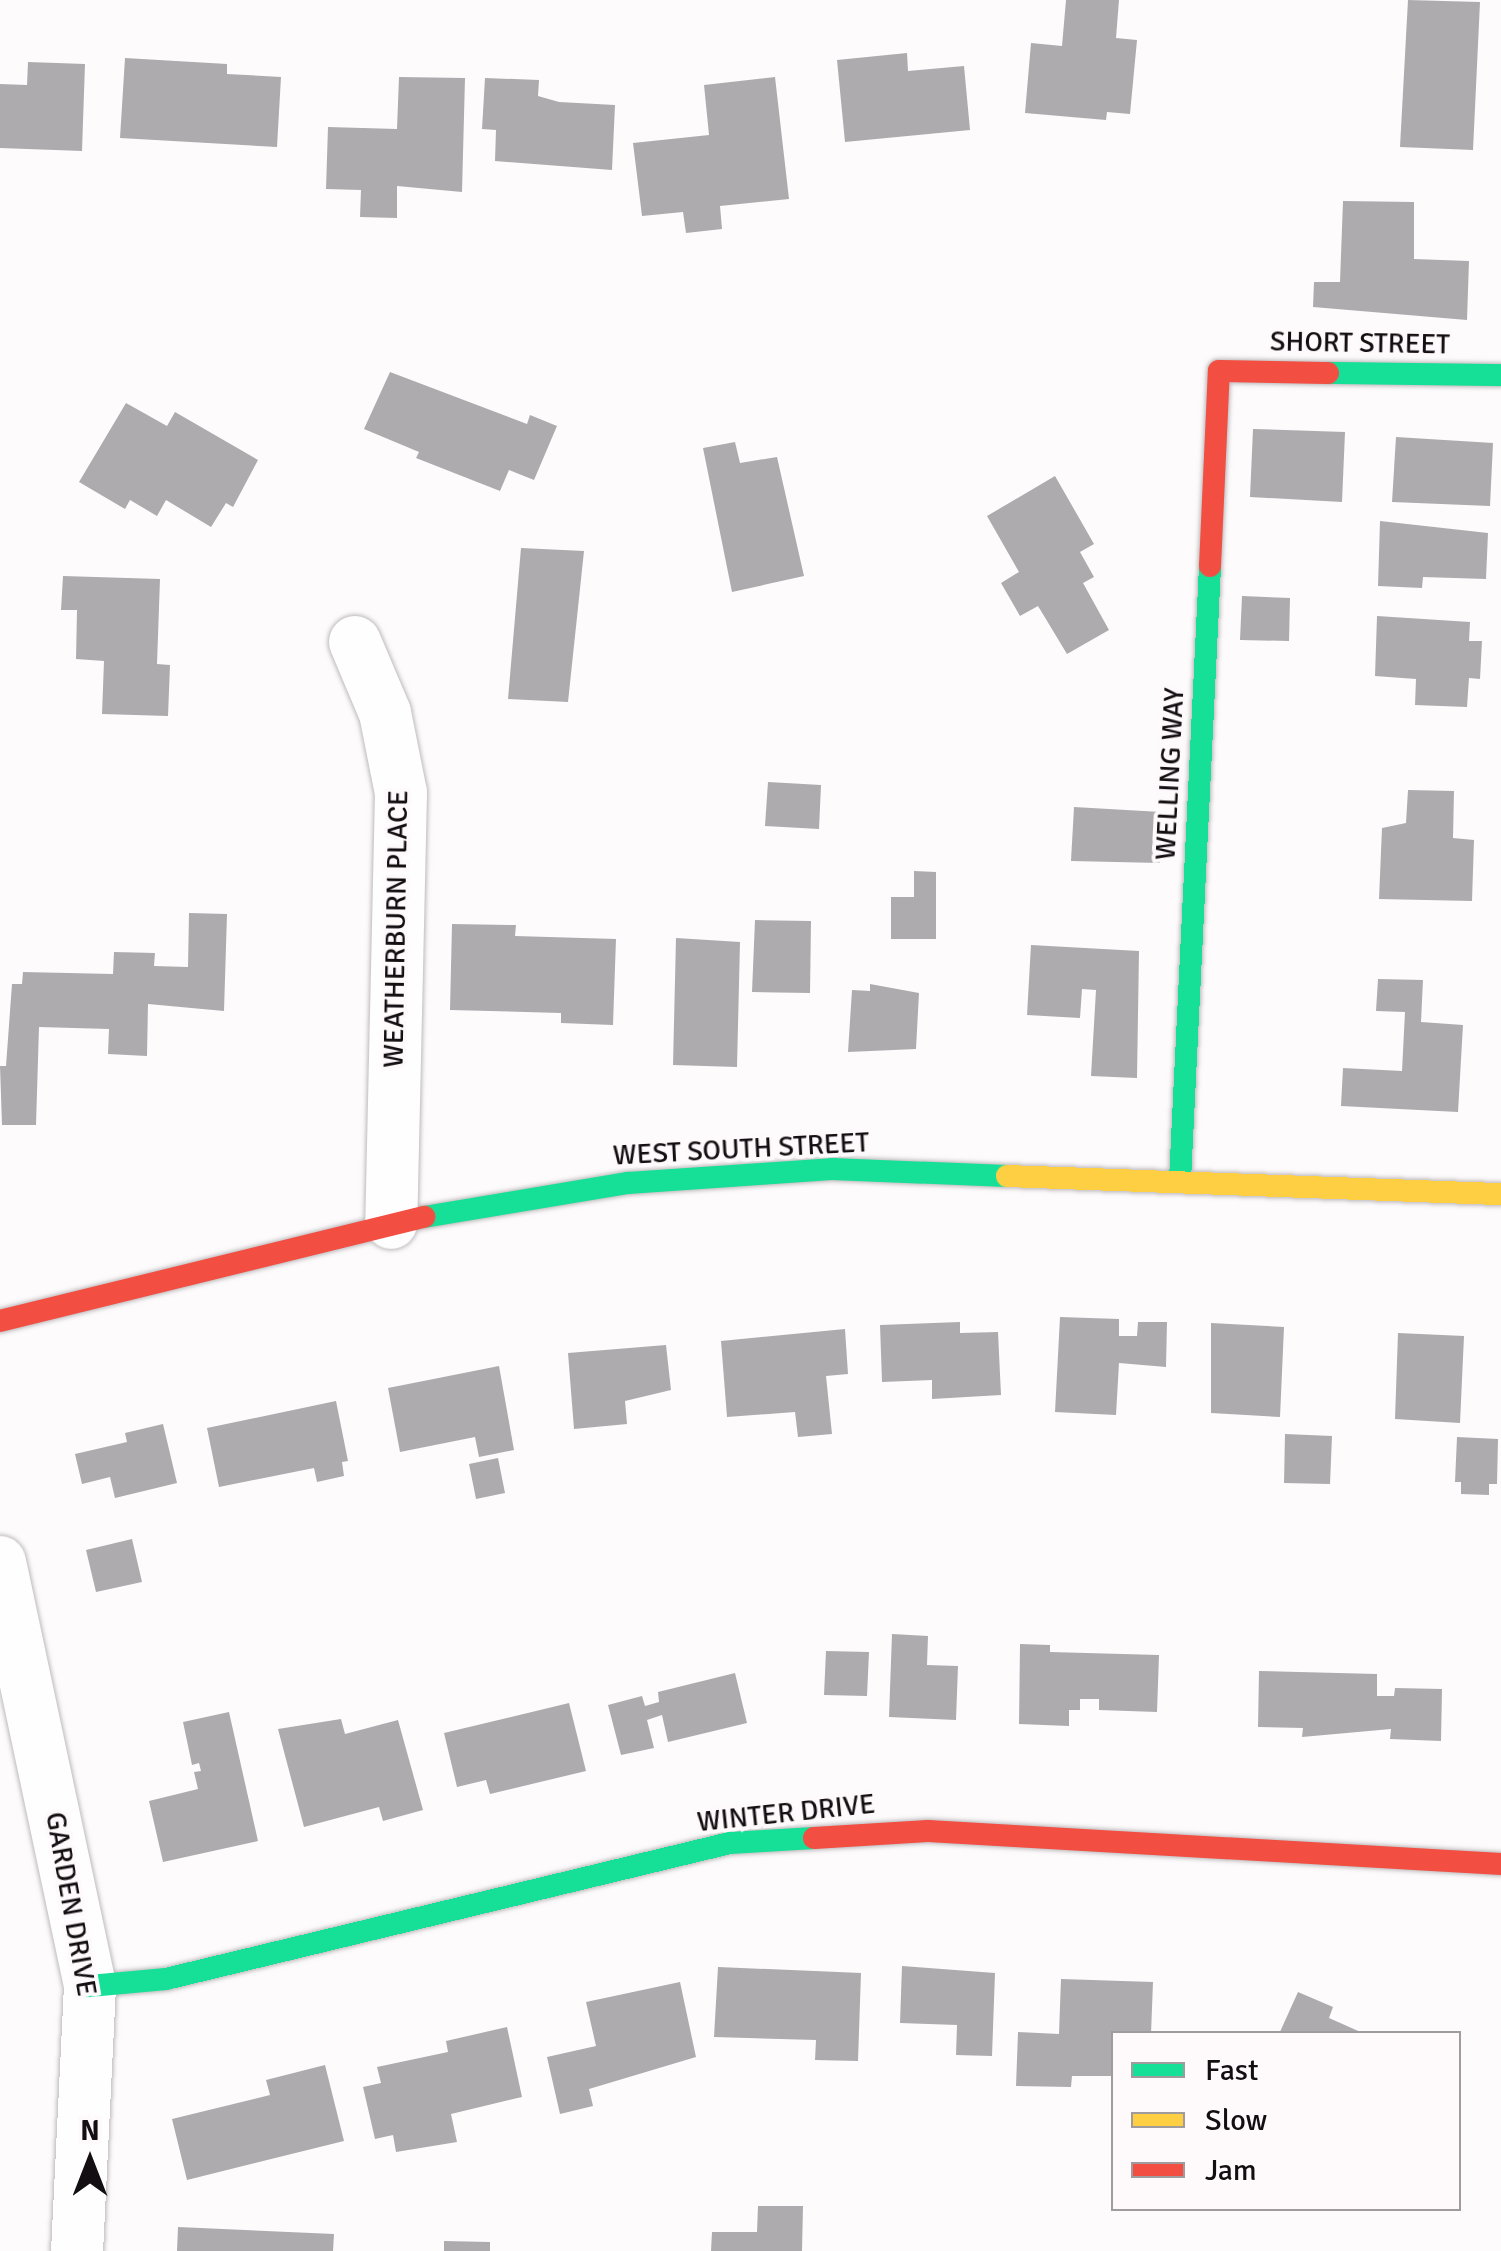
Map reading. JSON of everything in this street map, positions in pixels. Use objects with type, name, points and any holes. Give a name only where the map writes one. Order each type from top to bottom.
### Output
[{"type":"street","name":"SHORT STREET","points":[[1219,371],[1501,375]]},
{"type":"street","name":"WELLING WAY","points":[[1180,1180],[1219,371]]},
{"type":"street","name":"WEATHERBURN PLACE","points":[[355,642],[385,713],[402,793],[391,1223]]},
{"type":"street","name":"WEST SOUTH STREET","points":[[0,1321],[391,1223],[628,1183],[832,1169],[1501,1194]]},
{"type":"street","name":"GARDEN DRIVE","points":[[0,1562],[90,1986],[77,2251]]},
{"type":"street","name":"WINTER DRIVE","points":[[90,1986],[166,1979],[730,1843],[928,1830],[1501,1864]]},
{"type":"building","points":[[1066,0],[1119,0],[1116,38],[1137,40],[1130,114],[1107,112],[1106,120],[1025,113],[1031,43],[1062,46]]},
{"type":"building","points":[[1408,0],[1480,2],[1473,150],[1400,147]]},
{"type":"building","points":[[907,53],[908,71],[964,66],[970,130],[845,142],[837,60]]},
{"type":"building","points":[[125,58],[227,64],[227,74],[281,77],[277,147],[120,138]]},
{"type":"building","points":[[28,62],[85,64],[82,151],[0,148],[0,84],[27,85]]},
{"type":"building","points":[[399,77],[465,78],[462,192],[397,186],[397,218],[360,217],[361,190],[326,189],[328,127],[397,129]]},
{"type":"building","points":[[775,77],[789,199],[720,206],[722,229],[686,233],[683,212],[642,216],[633,143],[709,135],[704,85]]},
{"type":"building","points":[[485,78],[539,80],[538,96],[559,102],[615,105],[612,170],[495,161],[496,130],[482,129]]},
{"type":"building","points":[[1343,201],[1414,202],[1414,259],[1469,261],[1467,320],[1313,307],[1314,282],[1340,282]]},
{"type":"building","points":[[390,372],[527,424],[530,415],[557,426],[534,480],[509,470],[500,491],[416,458],[419,452],[364,429]]},
{"type":"building","points":[[126,403],[167,426],[175,412],[258,460],[233,507],[226,503],[211,527],[166,500],[157,516],[130,500],[125,509],[79,482]]},
{"type":"building","points":[[1253,429],[1345,432],[1342,502],[1250,497]]},
{"type":"building","points":[[1396,437],[1493,443],[1490,506],[1392,502]]},
{"type":"building","points":[[735,442],[740,463],[777,457],[804,576],[732,592],[703,448]]},
{"type":"building","points":[[1055,476],[1094,544],[1080,552],[1094,577],[1083,583],[1109,630],[1067,654],[1038,606],[1020,616],[1001,583],[1019,572],[987,516]]},
{"type":"building","points":[[1380,521],[1488,533],[1486,579],[1423,577],[1422,588],[1378,586]]},
{"type":"building","points":[[521,548],[584,551],[568,702],[508,699]]},
{"type":"building","points":[[63,576],[160,579],[157,664],[170,665],[168,716],[102,714],[104,661],[76,659],[77,610],[61,610]]},
{"type":"building","points":[[1242,596],[1290,598],[1289,641],[1240,640]]},
{"type":"building","points":[[1377,616],[1470,622],[1469,641],[1482,641],[1480,679],[1469,678],[1467,707],[1415,705],[1416,679],[1375,676]]},
{"type":"building","points":[[768,782],[821,785],[819,829],[765,826]]},
{"type":"building","points":[[1408,790],[1454,791],[1453,838],[1474,840],[1472,901],[1379,899],[1382,828],[1406,823]]},
{"type":"building","points":[[1074,807],[1161,812],[1160,863],[1071,861]]},
{"type":"building","points":[[914,871],[936,872],[936,939],[891,939],[891,897],[914,897]]},
{"type":"building","points":[[189,913],[227,914],[224,1011],[148,1004],[147,1056],[108,1054],[109,1029],[39,1027],[36,1125],[2,1125],[0,1066],[6,1066],[12,984],[22,984],[23,972],[113,974],[114,952],[155,953],[154,966],[188,967]]},
{"type":"building","points":[[755,920],[811,921],[810,993],[752,992]]},
{"type":"building","points":[[452,924],[516,925],[515,936],[616,939],[613,1025],[561,1023],[561,1013],[450,1010]]},
{"type":"building","points":[[676,938],[740,942],[737,1067],[673,1065]]},
{"type":"building","points":[[1031,945],[1139,951],[1137,1078],[1091,1076],[1096,990],[1082,989],[1080,1018],[1027,1015]]},
{"type":"building","points":[[1378,979],[1423,980],[1421,1022],[1463,1025],[1458,1112],[1341,1106],[1343,1068],[1402,1071],[1405,1012],[1376,1011]]},
{"type":"building","points":[[870,984],[919,993],[916,1049],[848,1052],[852,990],[870,991]]},
{"type":"building","points":[[1060,1317],[1119,1319],[1119,1336],[1137,1336],[1138,1322],[1167,1322],[1166,1367],[1119,1363],[1116,1415],[1055,1412]]},
{"type":"building","points":[[960,1322],[960,1333],[998,1332],[1001,1395],[932,1399],[932,1380],[882,1382],[880,1325]]},
{"type":"building","points":[[1211,1323],[1284,1327],[1280,1417],[1211,1413]]},
{"type":"building","points":[[845,1329],[848,1374],[826,1376],[832,1434],[798,1437],[795,1412],[727,1417],[721,1341]]},
{"type":"building","points":[[1398,1333],[1464,1336],[1460,1423],[1395,1419]]},
{"type":"building","points":[[666,1345],[671,1390],[625,1401],[627,1424],[574,1429],[568,1353]]},
{"type":"building","points":[[499,1366],[514,1450],[479,1457],[475,1437],[400,1452],[388,1388]]},
{"type":"building","points":[[336,1401],[348,1461],[342,1462],[344,1476],[317,1482],[314,1468],[219,1487],[207,1428]]},
{"type":"building","points":[[163,1424],[177,1483],[115,1498],[110,1477],[82,1484],[75,1454],[127,1442],[125,1433]]},
{"type":"building","points":[[1285,1434],[1332,1436],[1330,1484],[1284,1483]]},
{"type":"building","points":[[1457,1437],[1498,1439],[1497,1484],[1489,1484],[1489,1495],[1461,1494],[1461,1482],[1455,1482]]},
{"type":"building","points":[[498,1458],[505,1493],[476,1499],[469,1464]]},
{"type":"building","points":[[132,1539],[142,1582],[96,1592],[86,1550]]},
{"type":"building","points":[[892,1634],[928,1636],[927,1665],[958,1666],[956,1720],[889,1717]]},
{"type":"building","points":[[1020,1644],[1050,1645],[1050,1652],[1159,1655],[1157,1712],[1099,1710],[1099,1699],[1080,1699],[1080,1710],[1069,1710],[1069,1726],[1019,1724]]},
{"type":"building","points":[[826,1651],[869,1652],[867,1696],[824,1695]]},
{"type":"building","points":[[1259,1671],[1377,1674],[1377,1696],[1394,1696],[1395,1688],[1442,1689],[1441,1741],[1390,1739],[1391,1729],[1302,1737],[1303,1728],[1258,1727]]},
{"type":"building","points":[[735,1673],[747,1723],[668,1742],[662,1715],[647,1720],[654,1748],[621,1755],[608,1705],[642,1696],[645,1706],[659,1702],[658,1692]]},
{"type":"building","points":[[569,1703],[586,1771],[490,1794],[486,1780],[457,1787],[444,1733]]},
{"type":"building","points":[[229,1712],[258,1841],[163,1862],[149,1801],[198,1789],[194,1772],[201,1771],[199,1763],[192,1765],[183,1722]]},
{"type":"building","points":[[341,1719],[345,1734],[398,1720],[423,1810],[383,1821],[379,1807],[304,1827],[278,1729]]},
{"type":"building","points":[[902,1966],[995,1973],[992,2056],[956,2055],[957,2025],[900,2023]]},
{"type":"building","points":[[718,1967],[861,1973],[858,2061],[815,2060],[816,2040],[714,2037]]},
{"type":"building","points":[[1061,1979],[1153,1982],[1151,2031],[1111,2031],[1111,2076],[1072,2076],[1071,2087],[1016,2086],[1018,2032],[1059,2034]]},
{"type":"building","points":[[680,1982],[696,2057],[589,2089],[593,2106],[560,2114],[547,2057],[596,2046],[586,2002]]},
{"type":"building","points":[[1298,1992],[1333,2007],[1329,2018],[1358,2031],[1280,2031]]},
{"type":"building","points":[[507,2027],[522,2097],[451,2114],[457,2142],[396,2152],[393,2135],[375,2139],[363,2087],[381,2083],[377,2067],[448,2052],[446,2041]]},
{"type":"building","points":[[325,2065],[344,2141],[187,2180],[172,2119],[270,2095],[266,2080]]},
{"type":"building","points":[[758,2206],[803,2206],[802,2251],[711,2251],[712,2232],[757,2232]]},
{"type":"building","points":[[178,2227],[334,2234],[333,2251],[177,2251]]},
{"type":"building","points":[[444,2241],[490,2242],[490,2251],[444,2251]]},
{"type":"traffic: fast","points":[[1328,373],[1501,375]]},
{"type":"traffic: fast","points":[[1180,1180],[1210,566]]},
{"type":"traffic: fast","points":[[424,1217],[628,1183],[832,1169],[1007,1176]]},
{"type":"traffic: fast","points":[[90,1986],[166,1979],[730,1843],[814,1838]]},
{"type":"traffic: slow","points":[[1007,1176],[1501,1194]]},
{"type":"traffic: jam","points":[[1210,566],[1219,371],[1328,373]]},
{"type":"traffic: jam","points":[[0,1321],[424,1217]]},
{"type":"traffic: jam","points":[[814,1838],[928,1831],[1501,1864]]}]
